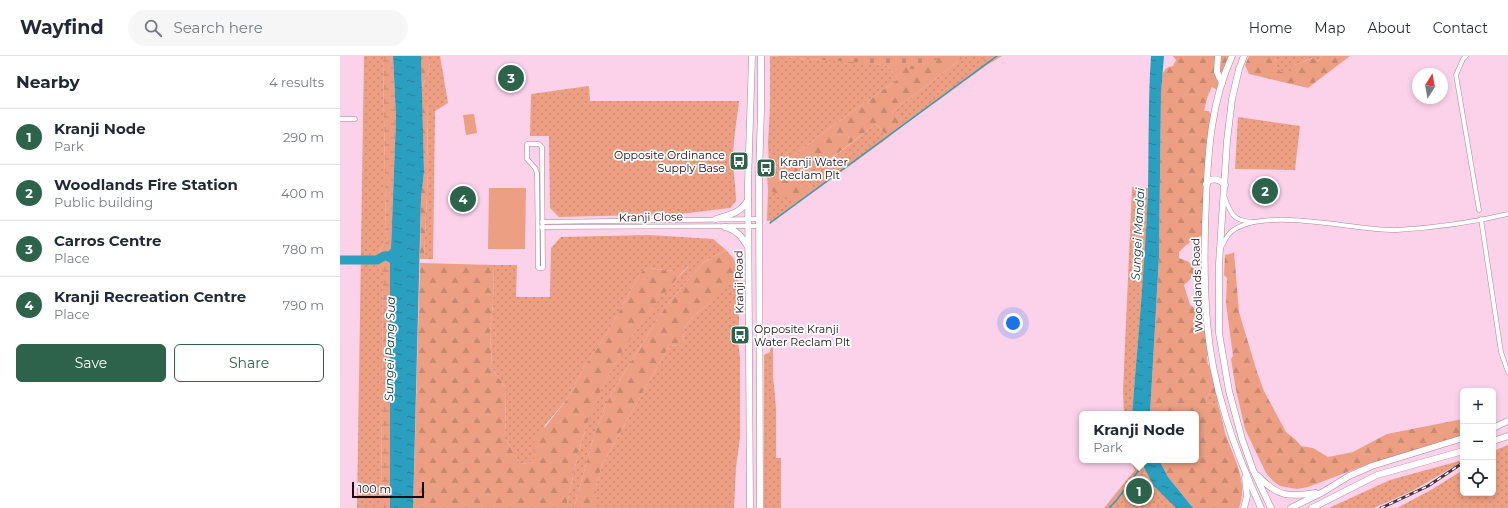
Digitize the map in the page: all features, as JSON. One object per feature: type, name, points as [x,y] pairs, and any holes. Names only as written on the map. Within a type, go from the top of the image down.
[{"type":"main road","name":"Kranji Road","points":[[760,508],[759,152],[762,56]]},
{"type":"main road","points":[[1218,56],[1216,72],[1222,82]]},
{"type":"main road","name":"Woodlands Road","points":[[1232,56],[1222,82],[1216,104],[1210,140],[1206,184],[1204,264],[1207,324],[1219,392],[1230,431],[1245,472],[1261,508]]},
{"type":"main road","name":"Woodlands Road","points":[[1244,56],[1237,77],[1231,104],[1227,141],[1225,185],[1218,264],[1219,333],[1229,391],[1242,439],[1253,470],[1271,508]]},
{"type":"main road","name":"Kranji Road","points":[[750,508],[748,200],[751,58]]},
{"type":"main road","points":[[750,111],[761,109]]},
{"type":"main road","points":[[1206,184],[1210,180],[1216,179],[1225,185]]},
{"type":"main road","points":[[716,219],[740,211],[745,207],[748,200]]},
{"type":"main road","points":[[725,227],[733,229],[739,234],[748,248]]},
{"type":"main road","points":[[1496,427],[1508,420]]},
{"type":"main road","points":[[1496,441],[1508,436]]},
{"type":"main road","points":[[1291,508],[1323,492],[1349,476],[1372,466],[1460,439]]},
{"type":"main road","points":[[1312,508],[1377,476],[1460,453]]},
{"type":"main road","points":[[1253,470],[1267,486],[1280,493],[1297,495],[1323,492]]},
{"type":"main road","points":[[1244,508],[1247,496],[1245,472]]},
{"type":"street","points":[[1466,56],[1463,59],[1456,75],[1479,210]]},
{"type":"street","points":[[340,119],[355,118]]},
{"type":"street","points":[[527,144],[539,144],[542,147],[543,268],[538,268],[537,224],[537,173],[535,168],[527,159],[527,144]]},
{"type":"street","points":[[1224,196],[1228,207],[1234,216],[1242,221],[1255,222],[1295,220],[1371,229],[1396,230],[1424,228],[1508,214]]},
{"type":"street","name":"Kranji Close","points":[[537,224],[543,222],[759,219]]},
{"type":"street","points":[[1481,219],[1501,352],[1508,372]]},
{"type":"street","points":[[1220,250],[1226,237],[1231,232],[1255,222]]},
{"type":"street","name":"Kranji Close","points":[[537,224],[543,227],[759,226]]},
{"type":"green space","points":[[364,56],[383,56],[386,241],[377,257],[378,264],[383,273],[381,508],[357,508]]},
{"type":"green space","points":[[383,56],[393,56],[396,117],[391,248],[388,252],[384,253],[383,259],[390,263],[390,508],[381,508],[383,273],[377,260],[377,257],[386,241]]},
{"type":"green space","points":[[421,56],[440,56],[448,103],[435,111],[433,259],[424,259],[428,172],[427,102],[422,102],[422,87],[430,68],[429,61],[421,61]]},
{"type":"green space","points":[[770,56],[877,64],[887,66],[898,79],[831,127],[779,167],[769,166],[768,143]]},
{"type":"green space","points":[[771,56],[942,56],[917,70],[891,65]]},
{"type":"green space","points":[[778,56],[965,56],[892,112],[901,120],[903,126],[885,140],[880,127],[876,124],[821,166],[811,159],[804,166],[814,174],[814,176],[797,184],[802,187],[810,184],[814,190],[797,202],[768,190],[767,175],[769,166],[779,167],[831,127],[898,79],[887,66],[877,64],[861,64],[792,57],[780,58]]},
{"type":"green space","points":[[965,56],[981,56],[987,65],[903,126],[901,120],[892,112]]},
{"type":"green space","points":[[981,56],[1002,56],[987,65]]},
{"type":"green space","points":[[1173,56],[1230,56],[1218,90],[1212,87],[1208,95],[1204,111],[1209,111],[1211,114],[1202,235],[1186,245],[1179,252],[1179,258],[1189,262],[1193,266],[1192,277],[1184,285],[1190,305],[1197,309],[1206,335],[1209,353],[1207,357],[1208,365],[1212,367],[1217,396],[1206,394],[1207,402],[1218,405],[1225,433],[1236,460],[1242,489],[1242,498],[1239,508],[1193,508],[1168,477],[1161,463],[1199,463],[1199,411],[1150,411],[1159,256],[1162,76],[1165,69],[1173,66],[1176,60]]},
{"type":"green space","points":[[1249,56],[1276,56],[1275,64],[1281,72],[1291,72],[1294,65],[1313,58],[1318,61],[1322,56],[1350,56],[1308,88],[1249,74],[1245,65]]},
{"type":"green space","points":[[1276,56],[1322,56],[1318,61],[1312,58],[1294,65],[1292,72],[1281,72],[1275,64]]},
{"type":"green space","points":[[421,61],[429,61],[430,68],[422,87]]},
{"type":"green space","points":[[589,86],[590,101],[739,101],[733,153],[736,201],[730,208],[680,214],[559,217],[550,208],[549,136],[530,136],[531,94]]},
{"type":"green space","points":[[422,102],[427,102],[428,172],[424,259],[420,259],[421,198],[424,172]]},
{"type":"green space","points":[[474,114],[477,133],[466,135],[463,115]]},
{"type":"green space","points":[[1238,117],[1300,126],[1295,170],[1235,169]]},
{"type":"green space","points":[[876,124],[880,127],[885,140],[770,224],[770,221],[767,221],[768,190],[776,193],[802,187],[796,184],[814,174],[804,165],[811,159],[822,166]]},
{"type":"green space","points":[[1132,187],[1148,188],[1145,257],[1132,411],[1124,411],[1123,391]]},
{"type":"green space","points":[[489,188],[526,188],[525,249],[488,249]]},
{"type":"green space","points":[[649,235],[713,239],[726,250],[704,262],[675,295],[660,315],[619,381],[606,404],[593,439],[574,508],[566,508],[576,461],[584,434],[599,395],[609,375],[619,356],[643,320],[669,287],[688,267],[674,271],[649,268],[641,272],[606,335],[584,367],[568,398],[545,425],[534,462],[520,464],[505,438],[506,388],[492,368],[490,330],[493,304],[494,265],[517,265],[516,297],[550,297],[551,248],[561,237]]},
{"type":"green space","points":[[726,250],[734,259],[738,275],[697,313],[684,328],[683,345],[669,346],[602,465],[596,486],[596,508],[574,508],[593,439],[606,404],[619,381],[660,315],[675,295],[704,262]]},
{"type":"green space","points":[[1234,252],[1239,312],[1257,372],[1264,391],[1286,432],[1301,446],[1313,448],[1328,457],[1353,452],[1387,434],[1460,420],[1460,438],[1371,463],[1308,487],[1297,489],[1280,486],[1273,481],[1266,473],[1245,429],[1236,390],[1231,359],[1233,356],[1226,303],[1227,278],[1224,275],[1225,255]]},
{"type":"green space","points":[[420,263],[494,265],[493,304],[490,330],[492,368],[506,388],[505,438],[520,464],[534,462],[534,441],[568,398],[584,367],[606,335],[641,272],[649,268],[673,271],[688,266],[641,323],[627,344],[602,388],[581,443],[566,508],[413,508]]},
{"type":"green space","points":[[738,275],[740,437],[736,468],[734,508],[596,508],[596,486],[602,465],[669,346],[683,345],[684,328],[729,281]]},
{"type":"green space","points":[[773,333],[776,458],[781,458],[781,508],[764,508],[764,355],[770,352]]},
{"type":"green space","points":[[1206,394],[1217,396],[1218,405],[1207,402]]},
{"type":"green space","points":[[1508,445],[1508,508],[1397,508],[1431,490],[1460,472],[1460,496],[1496,496],[1496,450]]},
{"type":"green space","points":[[1460,461],[1460,463],[1412,491],[1374,508],[1329,508],[1390,480]]},
{"type":"green space","points":[[1132,463],[1141,463],[1176,508],[1104,508],[1135,470]]},
{"type":"water","points":[[393,56],[421,56],[424,172],[421,198],[413,508],[390,508],[390,263],[383,259],[384,253],[388,252],[391,248],[396,117]]},
{"type":"water","points":[[1151,56],[1164,56],[1161,92],[1159,256],[1150,411],[1132,411],[1147,218]]},
{"type":"water","points":[[1142,463],[1161,463],[1168,477],[1193,508],[1176,508],[1154,486]]},
{"type":"waterway","points":[[770,223],[997,56]]},
{"type":"waterway","name":"Sungei Pang Sua","points":[[340,260],[377,260],[384,256],[396,255]]},
{"type":"waterway","points":[[1109,508],[1142,466]]},
{"type":"railway","points":[[1381,508],[1428,486],[1460,465]]},
{"type":"place","name":"Carros Centre","points":[[511,78]]},
{"type":"place","name":"Opposite Ordinance Supply Base","points":[[739,161]]},
{"type":"place","name":"Kranji Water Reclam Plt","points":[[766,168]]},
{"type":"place","name":"Woodlands Fire Station","points":[[1265,191]]},
{"type":"place","name":"Kranji Recreation Centre","points":[[463,199]]},
{"type":"place","name":"Opposite Kranji Water Reclam Plt","points":[[740,335]]},
{"type":"place","name":"Kranji Node","points":[[1139,491]]},
{"type":"water label","name":"Sungei Mandai","points":[[1138,234]]}]
